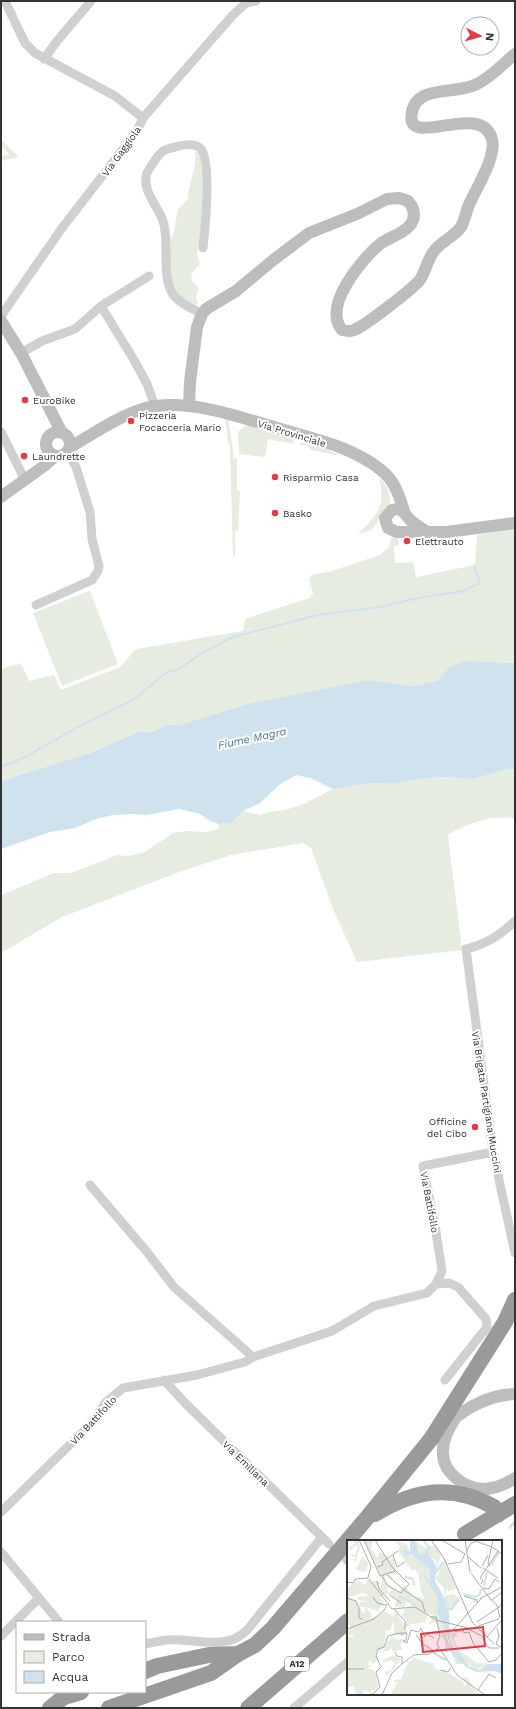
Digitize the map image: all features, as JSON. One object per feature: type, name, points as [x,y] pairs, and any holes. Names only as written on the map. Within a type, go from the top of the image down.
[{"type":"highway","points":[[348,1540],[431,1439],[505,1322],[515,1300]]},
{"type":"highway","points":[[366,1519],[410,1496],[429,1493],[450,1493],[467,1496],[483,1501],[494,1507]]},
{"type":"highway","points":[[465,1539],[515,1504]]},
{"type":"highway","points":[[465,1539],[515,1516]]},
{"type":"highway","points":[[109,1708],[211,1673],[255,1644],[273,1628],[347,1541]]},
{"type":"highway","name":"A12","points":[[248,1708],[347,1622]]},
{"type":"highway","name":"A12","points":[[264,1708],[347,1636]]},
{"type":"highway","points":[[146,1671],[157,1666],[209,1655],[238,1654]]},
{"type":"highway","points":[[50,1708],[64,1697],[78,1693]]},
{"type":"main road","points":[[189,406],[193,352],[202,314],[210,306],[236,291],[309,233],[357,214],[387,199],[394,198],[408,202],[414,212],[414,217],[410,225],[381,244],[356,270],[338,301],[336,311],[338,325],[342,330],[353,330],[404,295],[420,280],[426,264],[434,250],[446,242],[461,227],[468,206],[487,164],[493,146],[490,136],[485,130],[475,124],[460,123],[426,129],[419,128],[415,126],[412,119],[412,111],[416,102],[423,95],[470,88],[478,84],[515,54]]},
{"type":"main road","points":[[1,321],[21,353],[64,441],[47,441],[51,452],[38,469],[1,497]]},
{"type":"main road","name":"Via Provinciale","points":[[51,452],[61,456],[64,441],[87,437],[116,421],[144,409],[155,406],[189,406],[217,410],[321,441],[368,460],[387,476]]},
{"type":"main road","points":[[387,476],[392,492],[392,510]]},
{"type":"main road","points":[[387,476],[398,490],[406,514],[408,524],[400,532]]},
{"type":"main road","points":[[426,531],[416,525],[406,514],[397,509],[392,510],[387,514],[386,525],[390,530],[400,532],[447,532],[515,523]]},
{"type":"main road","points":[[431,1439],[456,1417],[473,1406],[486,1400],[515,1394]]},
{"type":"main road","points":[[456,1417],[448,1430],[443,1454],[445,1464],[452,1474],[460,1482],[484,1489],[507,1483],[515,1478]]},
{"type":"street","points":[[5,1],[25,43],[35,54],[115,96],[143,118]]},
{"type":"street","points":[[44,59],[56,41],[90,1]]},
{"type":"street","name":"Via Gaggiola","points":[[1,316],[62,228],[137,131],[143,118],[232,16],[246,3],[256,1]]},
{"type":"street","points":[[202,314],[175,297],[171,291],[167,274],[164,222],[146,188],[148,172],[164,151],[184,145],[196,145],[201,149],[203,154],[207,178],[207,216],[203,248]]},
{"type":"street","points":[[21,353],[42,341],[75,329],[102,306],[149,276]]},
{"type":"street","points":[[102,306],[147,384],[155,406]]},
{"type":"street","points":[[1,432],[25,480]]},
{"type":"street","points":[[36,605],[92,580],[98,571],[99,566],[92,539],[90,512],[76,467],[64,441]]},
{"type":"street","name":"Via Brigata Partigiana Muccini","points":[[515,921],[504,931],[483,945],[466,950],[493,1152],[515,1253]]},
{"type":"street","name":"Via Battifollo","points":[[1,1512],[92,1423],[106,1402],[123,1388],[198,1375],[245,1362],[253,1357],[332,1331],[374,1306],[428,1293],[436,1284],[442,1271],[436,1226],[424,1166],[493,1152]]},
{"type":"street","points":[[90,1185],[147,1252],[174,1287],[253,1357]]},
{"type":"street","points":[[436,1284],[449,1283],[458,1287],[486,1319],[487,1327],[445,1380]]},
{"type":"street","name":"Via Emiliana","points":[[164,1380],[184,1402],[329,1544]]},
{"type":"street","points":[[146,1644],[167,1640],[228,1641],[242,1635],[322,1537]]},
{"type":"street","points":[[1,1552],[58,1621]]},
{"type":"street","points":[[1,1636],[39,1598]]},
{"type":"street","points":[[294,1708],[347,1663]]},
{"type":"green space","points":[[1,140],[19,157],[1,161],[1,156],[9,154],[1,146]]},
{"type":"green space","points":[[195,152],[197,152],[200,158],[204,193],[202,230],[197,253],[200,264],[191,274],[193,282],[199,289],[196,297],[198,305],[179,296],[175,291],[171,279],[169,241],[173,235],[178,209],[188,199],[196,157]]},
{"type":"green space","points":[[225,415],[228,416],[234,458],[237,459],[237,490],[240,491],[238,531],[235,531],[235,557],[233,556],[230,445],[228,444]]},
{"type":"green space","points":[[247,424],[293,438],[293,444],[268,439],[265,457],[239,454],[238,432]]},
{"type":"green space","points":[[301,440],[318,445],[341,456],[311,450],[306,445],[300,445]]},
{"type":"green space","points":[[379,478],[388,490],[390,498],[389,506],[372,529],[358,534],[375,515],[378,509],[381,496]]},
{"type":"green space","points":[[515,528],[515,663],[468,661],[451,667],[437,681],[414,686],[368,680],[247,704],[180,725],[166,725],[150,733],[141,731],[90,753],[1,782],[1,670],[9,666],[21,664],[29,681],[54,675],[61,690],[120,667],[136,649],[243,631],[245,619],[309,598],[313,594],[309,579],[311,575],[332,571],[380,555],[389,547],[392,535],[398,534],[399,545],[394,546],[395,563],[413,562],[416,577],[475,565],[477,535]]},
{"type":"green space","points":[[90,591],[118,664],[62,686],[33,613]]},
{"type":"green space","points":[[515,769],[515,818],[496,818],[472,823],[448,835],[462,950],[357,962],[333,909],[311,848],[303,843],[231,855],[179,872],[62,917],[1,953],[1,895],[54,873],[71,873],[117,855],[127,856],[143,853],[173,833],[186,831],[205,832],[219,829],[219,824],[231,823],[243,811],[260,815],[285,810],[304,804],[333,789],[370,783],[394,784],[412,780],[442,777],[473,779],[504,770]]},
{"type":"water","name":"Fiume Magra","points":[[468,661],[515,663],[515,769],[504,770],[473,779],[442,777],[412,780],[394,784],[370,783],[333,789],[310,778],[296,775],[279,785],[260,803],[243,811],[231,823],[219,824],[210,821],[200,814],[179,809],[147,815],[113,815],[96,819],[75,828],[50,832],[1,849],[1,782],[13,777],[90,753],[141,731],[150,733],[166,725],[180,725],[247,704],[368,680],[414,686],[437,681],[451,666]]},
{"type":"waterway","points":[[1,767],[25,757],[80,726],[133,700],[166,673],[179,669],[200,654],[233,637],[318,615],[380,607],[418,598],[463,591],[480,583],[474,565]]},
{"type":"tunnel","points":[[494,1507],[515,1523]]},
{"type":"place","name":"EuroBike","points":[[25,400]]},
{"type":"place","name":"Pizzeria Focacceria Mario","points":[[131,421]]},
{"type":"place","name":"Laundrette","points":[[24,456]]},
{"type":"place","name":"Risparmio Casa","points":[[275,477]]},
{"type":"place","name":"Basko","points":[[275,513]]},
{"type":"place","name":"Elettrauto","points":[[407,541]]},
{"type":"place","name":"Officine del Cibo","points":[[475,1127]]}]
